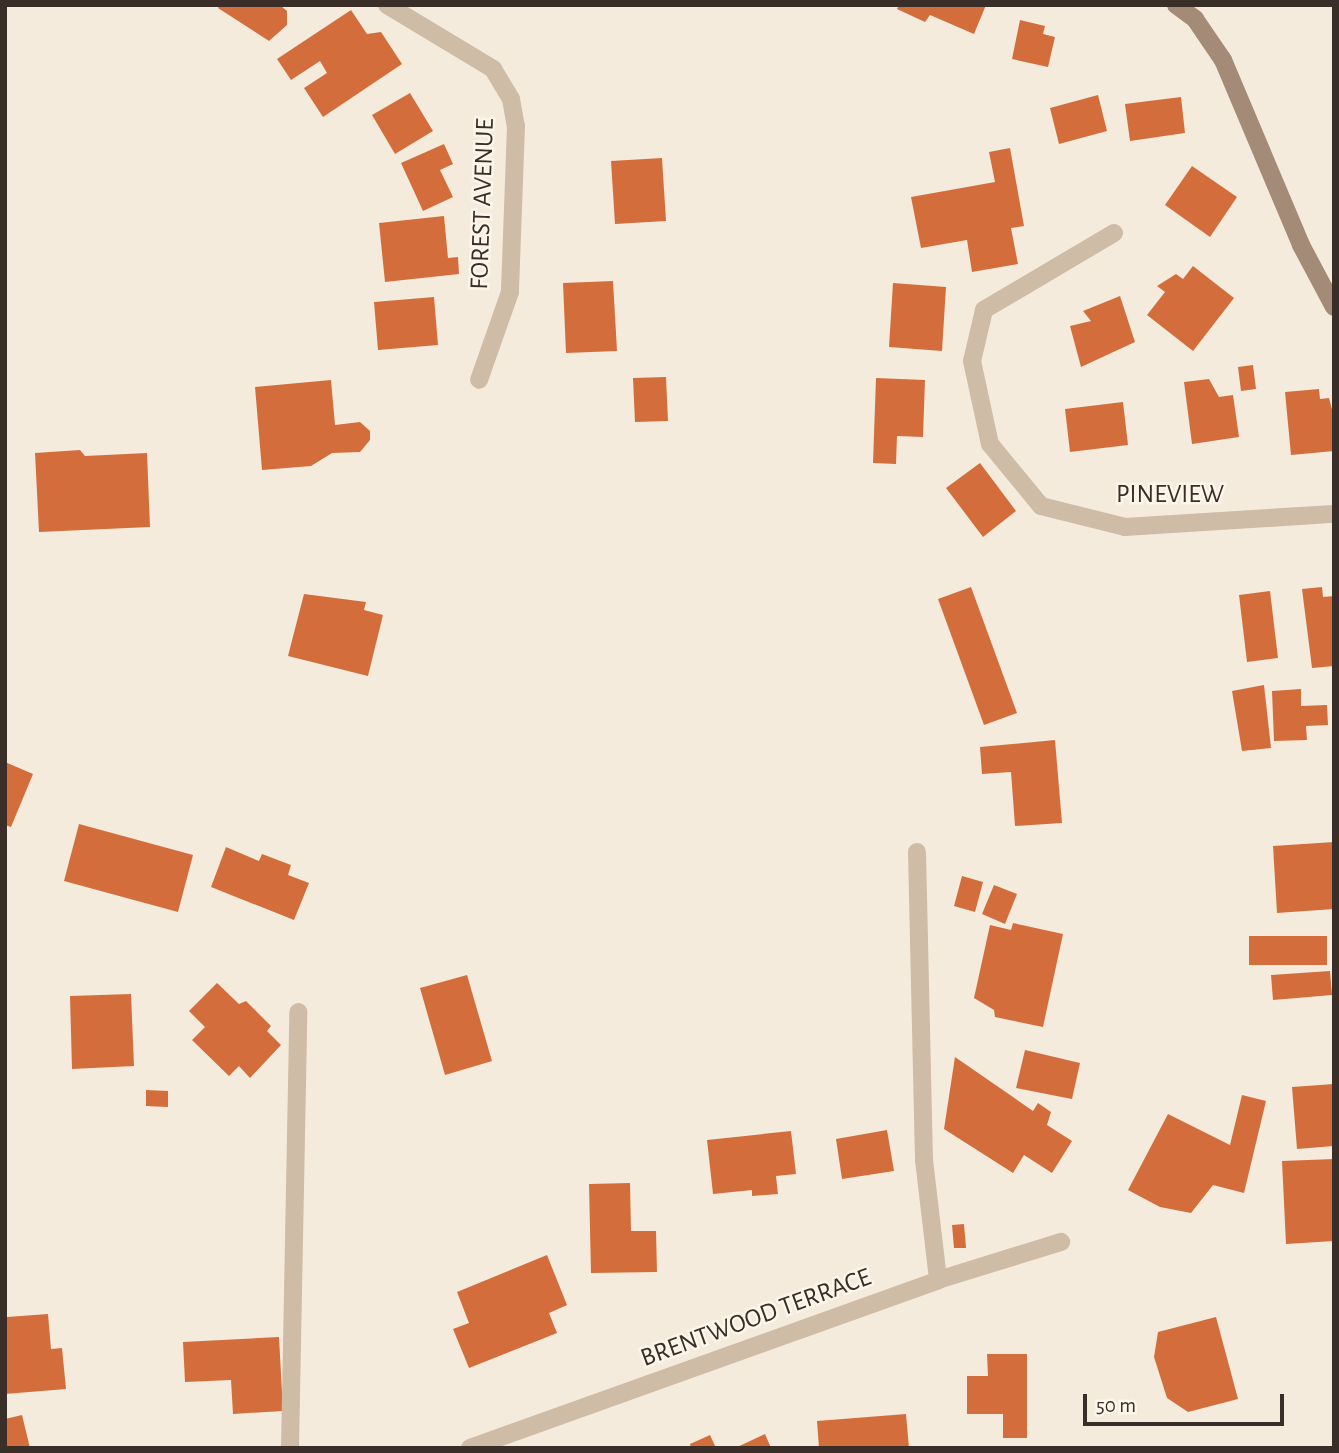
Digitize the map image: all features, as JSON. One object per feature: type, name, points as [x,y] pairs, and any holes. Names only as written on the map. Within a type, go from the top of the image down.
[{"type":"main road","points":[[1176,5],[1195,19],[1223,60],[1301,245],[1334,307]]},
{"type":"street","name":"FOREST AVENUE","points":[[387,5],[493,69],[511,99],[516,125],[510,292],[479,380]]},
{"type":"street","name":"PINEVIEW","points":[[1114,233],[984,310],[972,361],[990,444],[1041,506],[1125,527],[1334,514]]},
{"type":"street","points":[[917,852],[924,1160],[938,1280]]},
{"type":"street","points":[[290,1448],[298,1012]]},
{"type":"street","name":"BRENTWOOD TERRACE","points":[[470,1448],[938,1280],[1061,1242]]},
{"type":"building","points":[[220,5],[280,5],[287,11],[287,25],[269,41],[218,8]]},
{"type":"building","points":[[899,5],[986,5],[974,34],[930,15],[925,22],[897,9]]},
{"type":"building","points":[[351,10],[367,34],[381,32],[402,64],[323,117],[304,88],[327,73],[320,61],[291,80],[277,59]]},
{"type":"building","points":[[1020,20],[1045,26],[1043,34],[1055,37],[1048,67],[1012,59]]},
{"type":"building","points":[[410,93],[433,131],[395,154],[372,115]]},
{"type":"building","points":[[1098,95],[1107,131],[1059,144],[1050,108]]},
{"type":"building","points":[[1181,97],[1185,133],[1130,141],[1125,104]]},
{"type":"building","points":[[444,144],[453,164],[440,170],[453,197],[423,211],[401,163]]},
{"type":"building","points":[[1010,148],[1024,226],[1011,228],[1018,264],[972,272],[967,240],[921,248],[911,197],[995,182],[989,152]]},
{"type":"building","points":[[662,158],[666,221],[615,224],[611,161]]},
{"type":"building","points":[[1192,166],[1237,197],[1210,237],[1165,205]]},
{"type":"building","points":[[444,216],[448,258],[458,257],[459,274],[385,282],[379,223]]},
{"type":"building","points":[[1193,266],[1234,298],[1193,351],[1147,315],[1165,292],[1157,286],[1176,274],[1183,279]]},
{"type":"building","points":[[613,281],[617,351],[566,353],[563,283]]},
{"type":"building","points":[[893,283],[946,287],[942,351],[889,347]]},
{"type":"building","points":[[1120,296],[1135,342],[1081,367],[1070,326],[1091,321],[1083,311]]},
{"type":"building","points":[[434,297],[438,345],[378,350],[374,302]]},
{"type":"building","points":[[1253,365],[1256,389],[1241,391],[1238,367]]},
{"type":"building","points":[[666,377],[668,421],[635,422],[633,378]]},
{"type":"building","points":[[876,378],[925,380],[923,437],[897,436],[896,464],[873,463]]},
{"type":"building","points":[[1209,379],[1219,397],[1233,395],[1239,437],[1192,444],[1184,382]]},
{"type":"building","points":[[331,380],[335,425],[360,422],[370,431],[370,440],[360,452],[332,453],[311,466],[262,470],[255,387]]},
{"type":"building","points":[[1319,389],[1320,399],[1329,398],[1334,417],[1334,451],[1291,455],[1285,392]]},
{"type":"building","points":[[1123,402],[1128,445],[1070,452],[1065,409]]},
{"type":"building","points":[[80,450],[85,456],[147,453],[150,527],[39,532],[35,453]]},
{"type":"building","points":[[980,463],[1016,511],[983,537],[946,488]]},
{"type":"building","points":[[971,587],[1017,713],[984,725],[938,599]]},
{"type":"building","points":[[1322,587],[1323,597],[1334,596],[1334,666],[1312,668],[1302,589]]},
{"type":"building","points":[[1270,591],[1278,658],[1247,662],[1239,595]]},
{"type":"building","points":[[304,594],[366,602],[364,610],[383,615],[368,676],[288,656]]},
{"type":"building","points":[[1264,685],[1271,748],[1242,751],[1232,691]]},
{"type":"building","points":[[1301,689],[1301,706],[1327,705],[1328,725],[1306,726],[1307,740],[1274,741],[1272,691]]},
{"type":"building","points":[[1055,740],[1062,823],[1015,826],[1011,772],[982,774],[980,747]]},
{"type":"building","points":[[5,762],[33,774],[11,827],[5,825]]},
{"type":"building","points":[[79,824],[193,855],[178,912],[64,881]]},
{"type":"building","points":[[1334,842],[1334,909],[1277,913],[1273,846]]},
{"type":"building","points":[[226,847],[259,861],[262,854],[291,865],[288,875],[309,883],[294,920],[211,887]]},
{"type":"building","points":[[962,876],[983,882],[975,912],[954,906]]},
{"type":"building","points":[[994,885],[1017,894],[1005,924],[982,914]]},
{"type":"building","points":[[1013,923],[1063,934],[1043,1027],[995,1017],[994,1010],[974,998],[990,925],[1011,930]]},
{"type":"building","points":[[1249,936],[1327,936],[1327,965],[1249,965]]},
{"type":"building","points":[[1330,971],[1332,995],[1273,1000],[1271,975]]},
{"type":"building","points":[[467,975],[492,1061],[445,1075],[420,988]]},
{"type":"building","points":[[217,983],[239,1004],[246,1001],[271,1026],[267,1031],[281,1045],[250,1078],[239,1066],[229,1076],[192,1040],[205,1027],[189,1011]]},
{"type":"building","points":[[131,994],[134,1066],[72,1069],[70,996]]},
{"type":"building","points":[[1025,1050],[1080,1063],[1072,1099],[1016,1088]]},
{"type":"building","points":[[955,1057],[1033,1111],[1038,1103],[1051,1112],[1047,1125],[1072,1141],[1052,1173],[1024,1155],[1013,1173],[944,1129]]},
{"type":"building","points":[[1334,1084],[1334,1146],[1297,1149],[1292,1087]]},
{"type":"building","points":[[146,1090],[168,1091],[168,1107],[146,1106]]},
{"type":"building","points":[[1242,1095],[1266,1101],[1244,1193],[1213,1185],[1191,1213],[1160,1207],[1128,1190],[1168,1114],[1230,1145]]},
{"type":"building","points":[[887,1130],[894,1171],[842,1179],[836,1139]]},
{"type":"building","points":[[791,1131],[796,1174],[776,1176],[778,1194],[752,1196],[752,1190],[713,1194],[707,1140]]},
{"type":"building","points":[[1334,1159],[1334,1241],[1286,1244],[1282,1161]]},
{"type":"building","points":[[630,1183],[631,1231],[656,1231],[657,1272],[591,1273],[589,1184]]},
{"type":"building","points":[[964,1224],[966,1248],[954,1248],[952,1225]]},
{"type":"building","points":[[547,1255],[567,1305],[549,1313],[557,1333],[469,1368],[453,1329],[469,1323],[457,1292]]},
{"type":"building","points":[[48,1314],[51,1349],[62,1348],[66,1389],[5,1394],[7,1317]]},
{"type":"building","points":[[1216,1317],[1238,1399],[1188,1412],[1167,1398],[1154,1357],[1158,1332]]},
{"type":"building","points":[[279,1337],[283,1411],[233,1414],[231,1380],[185,1382],[183,1342]]},
{"type":"building","points":[[987,1354],[1027,1354],[1027,1438],[1003,1438],[1003,1414],[967,1414],[967,1376],[988,1376]]},
{"type":"building","points":[[906,1414],[909,1448],[819,1448],[817,1421]]},
{"type":"building","points":[[22,1415],[30,1448],[5,1448],[5,1419]]},
{"type":"building","points":[[765,1434],[771,1448],[735,1448]]},
{"type":"building","points":[[710,1435],[716,1448],[691,1448],[690,1444]]}]
